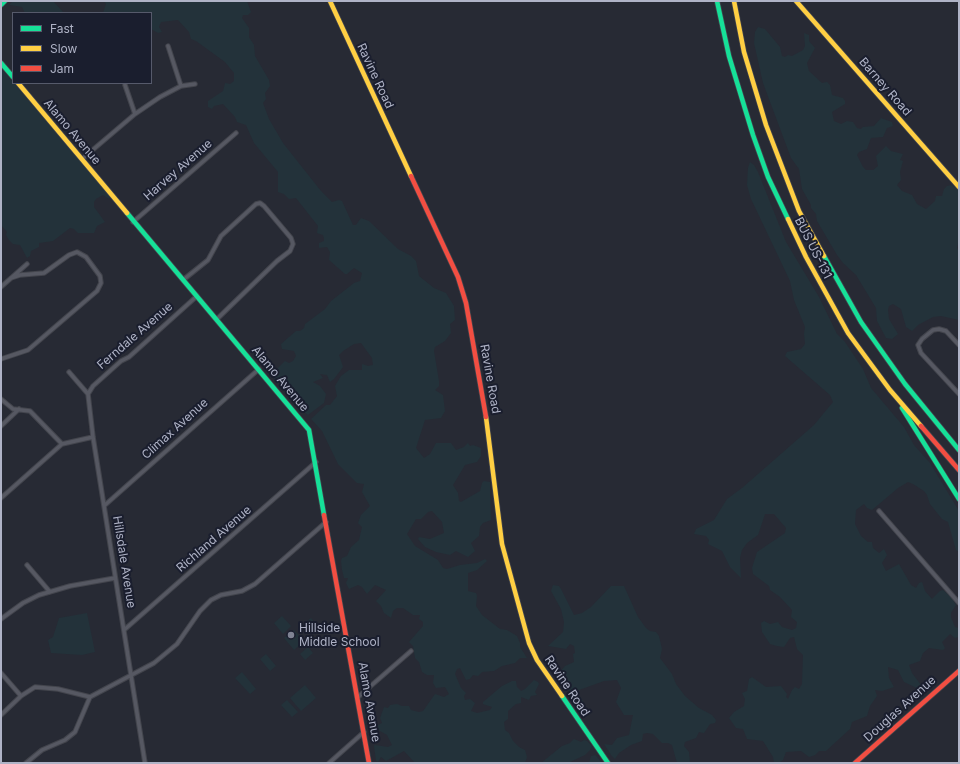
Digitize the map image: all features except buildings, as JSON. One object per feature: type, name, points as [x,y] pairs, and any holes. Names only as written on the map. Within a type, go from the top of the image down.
[{"type":"main road","points":[[1,4],[5,1]]},
{"type":"main road","name":"Ravine Road","points":[[330,1],[458,277],[466,303],[486,415],[502,544],[529,643],[537,660],[608,763]]},
{"type":"main road","name":"BUS US-131","points":[[717,1],[729,56],[753,136],[768,177],[786,218],[826,295],[848,333],[890,390],[959,470]]},
{"type":"main road","name":"BUS US-131","points":[[734,1],[744,52],[754,88],[780,164],[799,211],[861,322],[904,384],[959,450]]},
{"type":"main road","name":"Barney Road","points":[[796,1],[959,187]]},
{"type":"main road","points":[[1,63],[12,76]]},
{"type":"main road","name":"Alamo Avenue","points":[[19,84],[133,222],[217,319],[309,430],[316,462],[369,763]]},
{"type":"main road","points":[[890,390],[959,499]]},
{"type":"main road","name":"Douglas Avenue","points":[[855,763],[959,671]]},
{"type":"street","points":[[168,46],[181,86]]},
{"type":"street","points":[[82,159],[135,114],[160,97],[181,86],[195,84]]},
{"type":"street","points":[[125,85],[135,114]]},
{"type":"street","name":"Harvey Avenue","points":[[133,222],[236,133]]},
{"type":"street","points":[[183,280],[208,260],[216,244],[227,229],[258,203],[264,206],[291,238],[293,244],[290,251],[277,261],[217,319]]},
{"type":"street","points":[[1,359],[28,350],[97,291],[101,283],[98,272],[83,254],[77,252],[69,255],[44,273],[20,275],[11,278]]},
{"type":"street","points":[[1,287],[27,264]]},
{"type":"street","name":"Ferndale Avenue","points":[[88,394],[93,386],[121,361],[129,357],[197,296]]},
{"type":"street","points":[[959,345],[946,331],[939,329],[933,330],[922,339],[918,346],[959,394]]},
{"type":"street","name":"Climax Avenue","points":[[105,505],[259,369]]},
{"type":"street","points":[[69,372],[88,394]]},
{"type":"street","name":"Hillsdale Avenue","points":[[88,394],[93,437],[145,763]]},
{"type":"street","points":[[1,399],[10,407],[30,411],[62,444]]},
{"type":"street","points":[[1,426],[19,409]]},
{"type":"street","points":[[1,498],[62,444],[93,437]]},
{"type":"street","name":"Richland Avenue","points":[[124,630],[316,462]]},
{"type":"street","points":[[879,511],[959,603]]},
{"type":"street","points":[[26,763],[42,750],[65,740],[75,732],[90,697],[154,663],[183,638],[200,611],[211,600],[221,595],[242,591],[255,584],[326,522]]},
{"type":"street","points":[[27,565],[50,592]]},
{"type":"street","points":[[1,619],[23,603],[50,592],[70,586],[116,578]]},
{"type":"street","points":[[358,697],[411,651]]},
{"type":"street","points":[[1,672],[21,696]]},
{"type":"street","points":[[1,715],[21,696],[30,690],[40,687],[58,689],[90,697]]},
{"type":"street","points":[[329,763],[364,731]]},
{"type":"shaded area","points":[[13,1],[53,1],[63,12],[24,12],[22,7],[10,4]]},
{"type":"shaded area","points":[[104,1],[247,1],[251,12],[248,15],[243,15],[242,18],[249,28],[249,37],[254,45],[255,56],[269,80],[270,86],[265,93],[266,99],[263,103],[269,119],[283,143],[321,191],[332,202],[339,200],[342,201],[353,225],[356,225],[361,218],[369,221],[398,249],[411,256],[416,261],[419,276],[434,288],[446,293],[454,306],[455,320],[450,324],[451,333],[445,341],[435,347],[434,351],[439,381],[439,386],[435,390],[443,395],[445,411],[441,418],[425,420],[416,448],[424,458],[430,454],[436,443],[451,443],[456,450],[464,447],[468,443],[470,446],[473,445],[481,448],[481,456],[477,462],[465,465],[453,485],[458,493],[459,501],[461,502],[480,491],[484,481],[490,482],[491,520],[483,523],[480,527],[479,536],[471,543],[475,551],[468,557],[456,551],[450,555],[436,552],[425,547],[418,539],[419,537],[430,539],[444,533],[442,522],[432,511],[428,512],[421,519],[416,519],[407,534],[415,546],[438,560],[443,568],[447,569],[460,565],[477,563],[485,559],[487,561],[477,570],[468,573],[468,591],[476,593],[476,606],[482,615],[500,629],[507,630],[517,636],[520,647],[527,658],[520,658],[515,663],[502,666],[494,671],[482,672],[478,676],[473,675],[470,679],[466,680],[460,668],[457,669],[455,674],[461,688],[466,693],[464,696],[465,700],[470,699],[475,703],[471,711],[477,713],[490,710],[492,707],[483,704],[483,702],[502,686],[512,681],[516,681],[517,687],[521,691],[534,680],[538,682],[539,684],[535,692],[537,695],[531,696],[529,700],[521,697],[521,703],[516,704],[508,711],[508,719],[504,722],[505,730],[509,733],[513,741],[525,750],[527,757],[525,763],[415,763],[404,751],[386,761],[381,757],[378,762],[376,761],[375,745],[388,747],[392,745],[387,735],[380,731],[377,727],[382,723],[380,718],[384,707],[388,708],[390,705],[397,704],[409,706],[411,710],[419,712],[423,711],[435,694],[444,697],[449,694],[445,687],[436,688],[433,683],[434,675],[427,675],[422,672],[419,662],[415,658],[413,646],[409,642],[423,626],[423,622],[419,619],[420,615],[413,615],[403,608],[397,608],[393,611],[391,618],[384,613],[381,606],[376,601],[386,590],[375,585],[367,594],[362,587],[358,585],[349,589],[346,583],[348,578],[344,578],[342,570],[342,558],[347,556],[351,547],[359,540],[362,527],[358,523],[361,515],[370,506],[362,492],[364,484],[357,483],[338,464],[322,431],[311,419],[326,405],[330,405],[337,396],[335,386],[341,376],[349,370],[362,370],[362,364],[368,366],[373,365],[372,358],[361,343],[354,344],[343,351],[339,355],[343,367],[334,379],[330,382],[327,375],[320,374],[323,378],[313,382],[320,386],[326,394],[324,403],[308,415],[300,409],[270,374],[270,371],[277,369],[285,361],[289,363],[293,361],[296,356],[294,351],[282,349],[281,344],[296,331],[300,331],[304,328],[305,324],[325,309],[331,301],[354,283],[360,281],[362,273],[354,268],[345,274],[329,260],[330,252],[327,247],[319,248],[319,243],[324,241],[324,238],[323,235],[317,233],[318,226],[296,198],[289,199],[284,194],[278,192],[278,172],[254,143],[246,125],[237,122],[235,117],[223,104],[214,106],[212,109],[208,107],[208,101],[223,91],[225,83],[230,84],[234,81],[234,73],[225,62],[191,39],[189,32],[178,20],[161,22],[159,27],[162,32],[158,33],[152,30],[152,12],[103,12],[106,4]]},
{"type":"shaded area","points":[[758,27],[765,29],[780,47],[782,56],[785,57],[788,55],[792,56],[803,50],[805,46],[804,33],[809,35],[809,41],[815,48],[807,63],[809,71],[822,83],[827,82],[830,85],[832,95],[843,98],[845,101],[845,104],[832,112],[834,121],[841,124],[847,121],[853,122],[857,128],[861,129],[863,127],[874,126],[881,118],[892,122],[893,126],[887,128],[883,137],[871,138],[867,149],[859,152],[857,155],[866,170],[873,170],[878,166],[876,156],[886,146],[891,151],[903,154],[900,160],[903,161],[900,172],[901,180],[897,185],[902,191],[912,195],[917,204],[926,209],[935,201],[936,196],[942,196],[944,189],[947,186],[952,185],[959,190],[959,239],[957,248],[959,251],[959,320],[941,316],[933,317],[918,325],[912,331],[906,327],[901,309],[893,304],[889,306],[889,319],[898,334],[892,339],[886,338],[877,321],[876,308],[856,275],[837,255],[817,221],[816,214],[811,208],[811,205],[802,189],[799,169],[791,158],[763,83],[754,43],[755,32]]},
{"type":"shaded area","points":[[1,68],[12,81],[12,84],[15,84],[110,197],[109,199],[103,195],[94,202],[94,207],[105,222],[97,226],[94,233],[78,233],[74,229],[70,228],[53,241],[39,243],[39,247],[31,251],[30,256],[27,258],[20,245],[13,244],[9,240],[6,235],[7,232],[1,225]]},
{"type":"shaded area","points":[[750,162],[754,165],[758,172],[786,242],[819,297],[837,334],[845,342],[863,369],[871,388],[904,427],[914,445],[930,463],[959,511],[959,552],[956,550],[948,522],[942,519],[930,504],[924,491],[913,484],[908,482],[898,488],[872,510],[867,508],[864,504],[856,510],[855,524],[861,536],[868,542],[872,542],[873,548],[879,553],[884,549],[887,555],[882,563],[886,571],[899,564],[911,585],[916,588],[919,583],[922,582],[925,591],[932,599],[943,590],[952,598],[956,605],[951,613],[951,617],[955,627],[959,628],[959,637],[955,638],[950,634],[942,642],[945,648],[943,650],[929,648],[923,653],[920,661],[909,665],[912,673],[921,685],[919,689],[904,682],[898,670],[888,667],[889,678],[894,687],[882,691],[875,690],[877,696],[870,706],[867,716],[852,722],[850,729],[826,751],[819,751],[815,755],[809,757],[801,751],[786,752],[783,760],[779,763],[774,763],[773,757],[763,741],[747,739],[743,729],[736,728],[729,718],[734,712],[744,706],[745,699],[742,693],[747,691],[749,679],[752,677],[766,687],[781,686],[787,694],[786,697],[788,699],[792,690],[795,687],[799,689],[802,684],[803,655],[797,649],[794,637],[790,638],[784,647],[777,646],[770,644],[762,632],[761,623],[764,621],[770,624],[778,622],[782,627],[792,630],[796,628],[797,622],[791,617],[792,610],[780,597],[770,590],[769,586],[753,574],[752,568],[757,552],[785,533],[786,528],[774,514],[765,514],[758,535],[747,543],[742,550],[740,558],[741,578],[730,567],[722,551],[708,544],[709,540],[706,536],[694,534],[696,529],[714,520],[727,499],[742,488],[814,425],[833,402],[830,395],[785,356],[787,352],[801,349],[805,344],[805,327],[794,300],[790,281],[751,199],[747,185],[748,168]]},
{"type":"shaded area","points":[[553,585],[559,586],[574,615],[582,613],[591,607],[611,586],[624,586],[638,617],[646,628],[650,631],[656,632],[659,636],[662,649],[660,658],[672,674],[676,684],[685,696],[699,708],[712,715],[716,720],[715,723],[710,724],[704,733],[699,732],[696,738],[685,742],[684,746],[689,752],[690,763],[677,763],[672,745],[662,743],[653,734],[647,733],[643,734],[642,741],[631,745],[619,753],[615,759],[611,755],[604,744],[612,745],[617,738],[629,735],[633,715],[624,715],[616,702],[621,688],[617,680],[604,681],[579,690],[577,693],[583,701],[586,709],[584,712],[561,680],[558,674],[565,666],[574,662],[573,654],[575,653],[574,646],[570,644],[566,649],[548,646],[563,632],[564,622],[561,609],[551,591]]},
{"type":"shaded area","points":[[87,613],[95,652],[82,655],[51,653],[48,640],[53,637],[59,618]]},
{"type":"shaded area","points":[[282,616],[291,626],[283,634],[274,623]]},
{"type":"shaded area","points":[[311,618],[318,626],[313,630],[306,622]]},
{"type":"shaded area","points":[[294,630],[304,641],[294,650],[284,638]]},
{"type":"shaded area","points":[[308,647],[313,653],[305,660],[300,654]]},
{"type":"shaded area","points":[[266,654],[276,666],[270,671],[260,659]]},
{"type":"shaded area","points":[[242,672],[256,689],[250,694],[235,678]]},
{"type":"shaded area","points":[[305,685],[316,698],[301,711],[290,698]]},
{"type":"shaded area","points":[[287,700],[298,712],[292,717],[281,705]]},
{"type":"shaded area","points":[[574,739],[581,742],[584,740],[587,741],[592,746],[590,750],[585,755],[568,763],[541,763],[562,746],[570,743]]},
{"type":"shaded area","points":[[595,755],[602,763],[589,763],[591,756]]},
{"type":"traffic: fast","points":[[1,5],[5,1]]},
{"type":"traffic: fast","points":[[717,1],[729,56],[753,135],[768,177],[788,219]]},
{"type":"traffic: fast","points":[[1,63],[12,76]]},
{"type":"traffic: fast","points":[[127,213],[309,430],[324,515]]},
{"type":"traffic: fast","points":[[824,256],[861,322],[905,384],[959,450]]},
{"type":"traffic: fast","points":[[902,408],[959,499]]},
{"type":"traffic: fast","points":[[562,696],[608,763]]},
{"type":"traffic: slow","points":[[330,1],[411,176]]},
{"type":"traffic: slow","points":[[734,1],[744,52],[766,125],[799,211],[824,256]]},
{"type":"traffic: slow","points":[[796,1],[959,187]]},
{"type":"traffic: slow","points":[[19,84],[127,213]]},
{"type":"traffic: slow","points":[[788,219],[806,257],[848,333],[890,390],[921,426]]},
{"type":"traffic: slow","points":[[486,417],[502,544],[529,643],[537,660],[562,696]]},
{"type":"traffic: jam","points":[[411,176],[458,277],[466,303],[486,417]]},
{"type":"traffic: jam","points":[[921,426],[959,470]]},
{"type":"traffic: jam","points":[[324,515],[369,763]]},
{"type":"traffic: jam","points":[[855,763],[959,671]]},
{"type":"place","name":"Hillside Middle School","points":[[291,635]]}]
